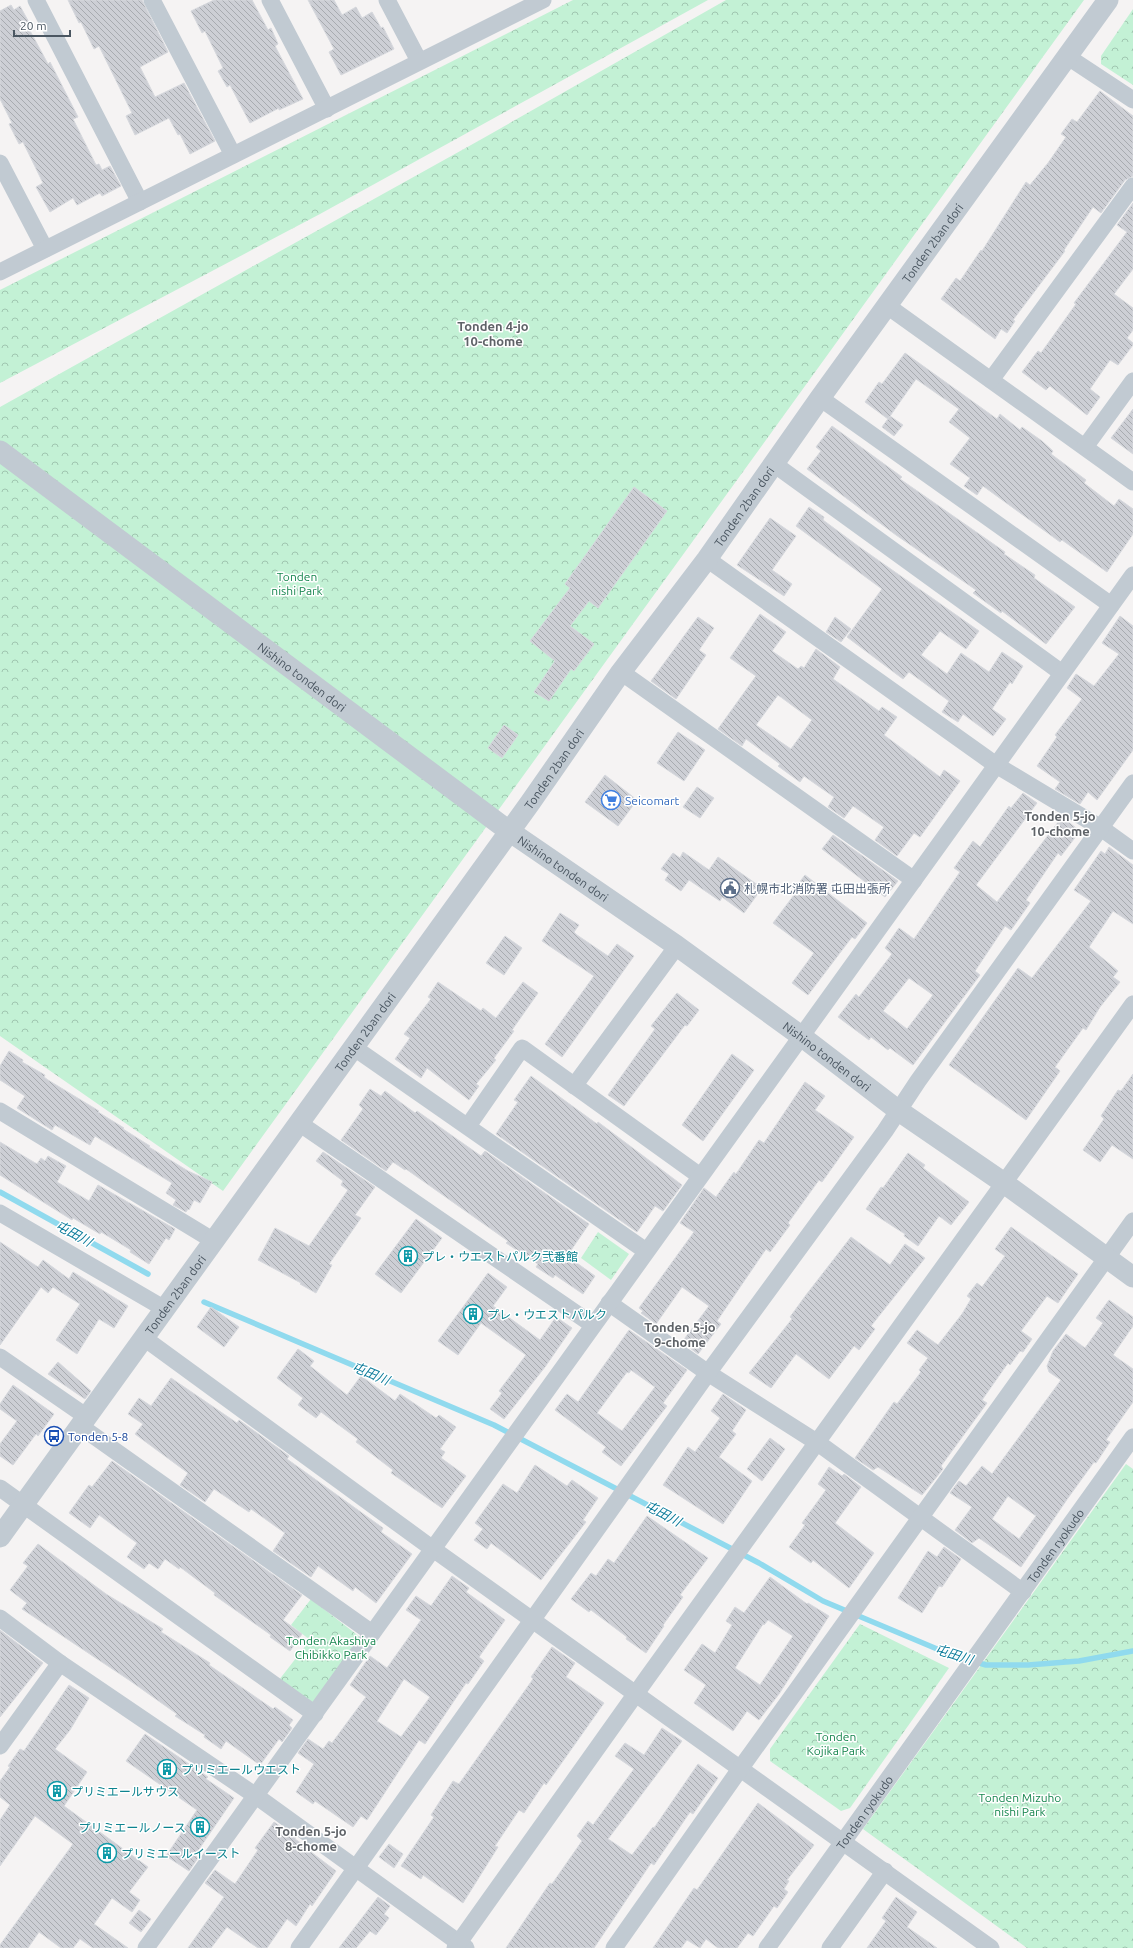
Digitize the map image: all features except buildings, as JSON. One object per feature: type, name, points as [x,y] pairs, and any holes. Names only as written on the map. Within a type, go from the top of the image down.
[{"type":"street","points":[[36,0],[140,202]]},
{"type":"street","points":[[152,0],[233,156]]},
{"type":"street","points":[[270,0],[327,109]]},
{"type":"street","points":[[387,0],[419,61]]},
{"type":"street","points":[[0,272],[327,109],[526,4],[543,0]]},
{"type":"street","name":"Tonden 2ban dori","points":[[0,1537],[353,1048],[621,672],[707,559],[820,398],[1108,0]]},
{"type":"street","points":[[1068,57],[1133,100]]},
{"type":"street","points":[[0,163],[45,249]]},
{"type":"street","points":[[991,380],[1133,186]]},
{"type":"street","points":[[886,306],[1133,482]]},
{"type":"street","points":[[1085,447],[1133,381]]},
{"type":"street","points":[[820,398],[1111,605]]},
{"type":"street","name":"Nishino tonden dori","points":[[0,452],[509,830],[677,946],[801,1036],[899,1111],[1004,1183],[1133,1277]]},
{"type":"street","points":[[774,464],[1062,673]]},
{"type":"street","points":[[707,559],[996,765],[1101,828],[1133,851]]},
{"type":"street","points":[[146,1948],[1133,575]]},
{"type":"street","points":[[621,672],[914,880]]},
{"type":"street","points":[[299,1948],[629,1483],[899,1111],[915,1086],[1133,784]]},
{"type":"street","points":[[574,1086],[677,946]]},
{"type":"street","points":[[0,1618],[60,1663],[256,1796],[460,1946],[636,1694],[1133,1004]]},
{"type":"street","points":[[353,1048],[468,1126],[646,1252]]},
{"type":"street","points":[[468,1126],[522,1048],[700,1176]]},
{"type":"street","points":[[0,1111],[214,1241]]},
{"type":"street","points":[[299,1123],[593,1325]]},
{"type":"street","points":[[0,1213],[165,1308]]},
{"type":"street","points":[[614,1948],[740,1769],[1133,1220]]},
{"type":"street","points":[[609,1303],[708,1373],[818,1443],[1023,1592]]},
{"type":"street","points":[[144,1338],[433,1549],[991,1948]]},
{"type":"street","points":[[0,1357],[84,1422],[372,1633]]},
{"type":"street","name":"Tonden ryokudo","points":[[767,1948],[1133,1437]]},
{"type":"street","points":[[0,1488],[314,1714]]},
{"type":"street","points":[[0,1746],[60,1663]]},
{"type":"street","points":[[830,1948],[885,1871]]},
{"type":"green space","points":[[573,0],[708,0],[320,214],[0,383],[0,290]]},
{"type":"green space","name":"Tonden nishi Park","points":[[726,0],[1084,0],[223,1191],[0,1036],[0,407],[480,140]]},
{"type":"green space","points":[[1133,9],[1133,85],[1101,64],[1101,56]]},
{"type":"green space","points":[[598,1232],[629,1254],[611,1280],[581,1258]]},
{"type":"green space","name":"Tonden Mizuho nishi Park","points":[[1126,1464],[1133,1469],[1133,1948],[1027,1948],[863,1829]]},
{"type":"green space","name":"Tonden Akashiya Chibikko Park","points":[[311,1599],[365,1641],[314,1707],[279,1680],[310,1640],[291,1625]]},
{"type":"green space","name":"Tonden Kojika Park","points":[[860,1624],[949,1668],[850,1808],[841,1811],[770,1761],[770,1749]]},
{"type":"waterway","name":"屯田川","points":[[0,1192],[148,1274]]},
{"type":"waterway","name":"屯田川","points":[[204,1302],[494,1425],[759,1563],[823,1601],[949,1654],[986,1665],[1028,1665],[1079,1661],[1133,1651]]},
{"type":"place","name":"Seicomart","points":[[611,800]]},
{"type":"place","name":"札幌市北消防署 屯田出張所","points":[[730,888]]},
{"type":"place","name":"プレ・ウエストパルク弐番館","points":[[408,1256]]},
{"type":"place","name":"プレ・ウエストパルク","points":[[473,1314]]},
{"type":"place","name":"Tonden 5-8","points":[[54,1436]]},
{"type":"place","name":"プリミエールウエスト","points":[[167,1769]]},
{"type":"place","name":"プリミエールサウス","points":[[57,1791]]},
{"type":"place","name":"プリミエールノース","points":[[200,1827]]},
{"type":"place","name":"プリミエールイースト","points":[[107,1853]]},
{"type":"district","name":"Tonden 4-jo 10-chome","points":[[493,334]]},
{"type":"district","name":"Tonden 5-jo 10-chome","points":[[1060,824]]},
{"type":"district","name":"Tonden 5-jo 9-chome","points":[[680,1334]]},
{"type":"district","name":"Tonden 5-jo 8-chome","points":[[311,1838]]}]
